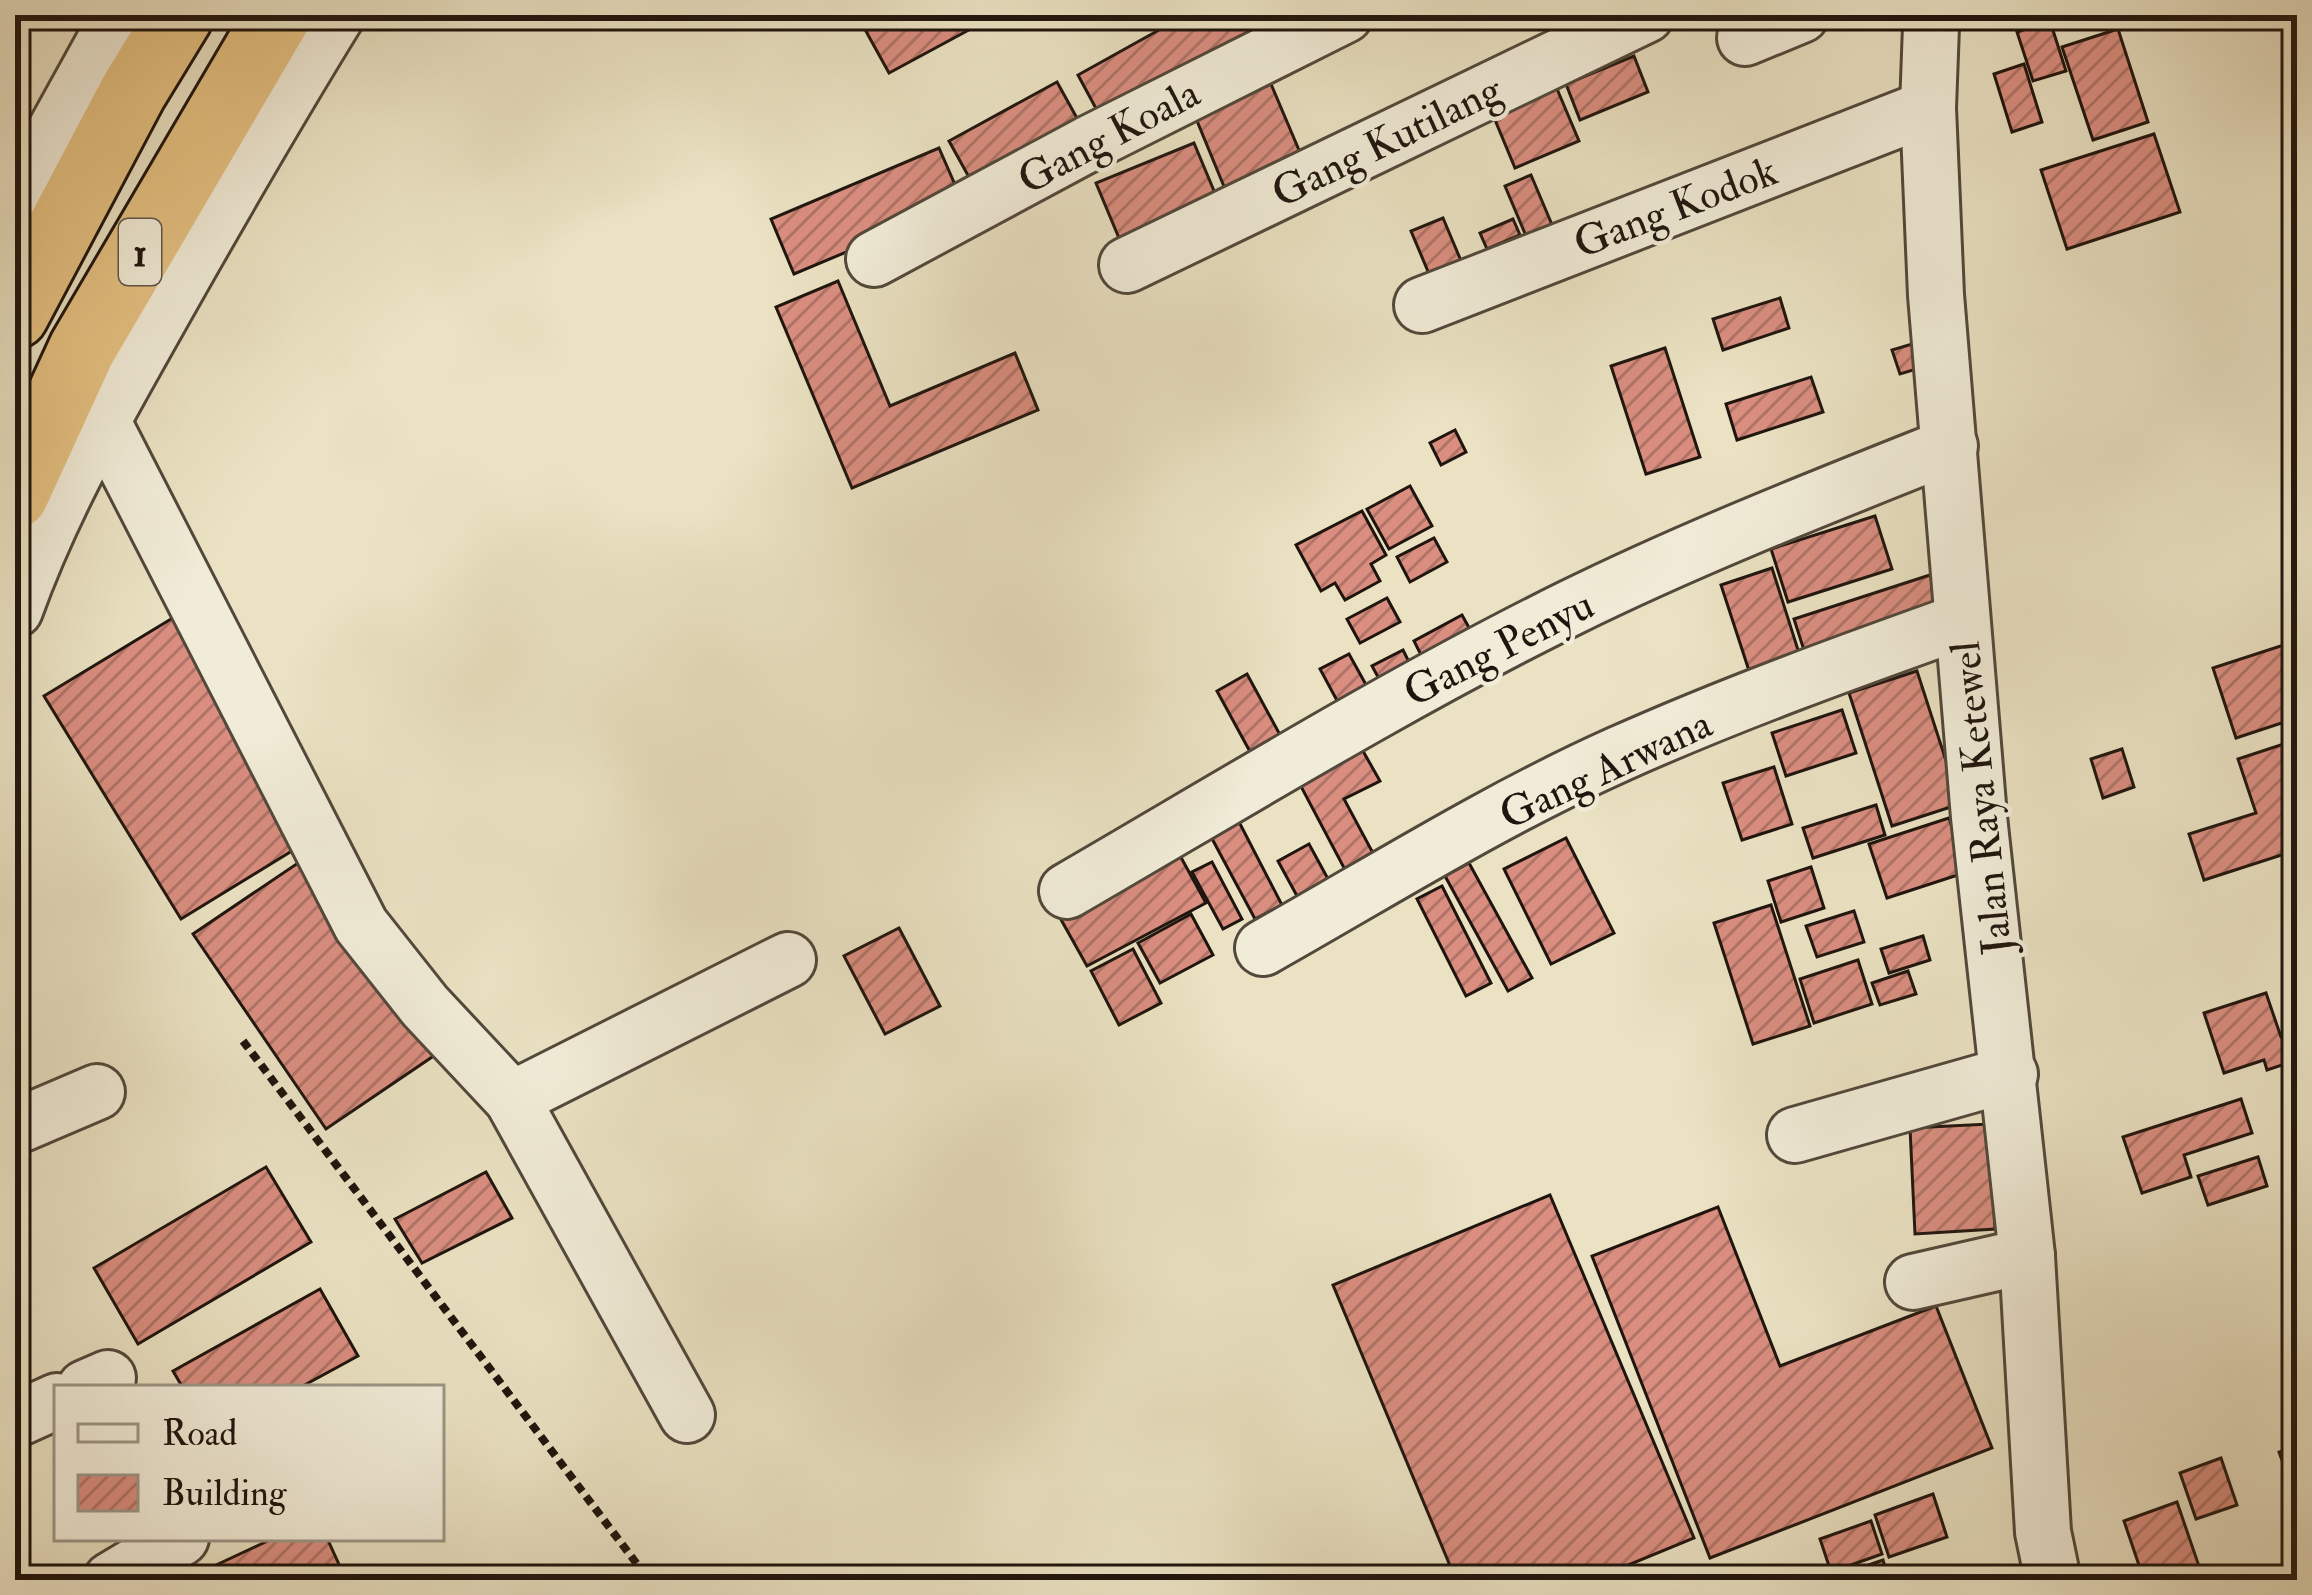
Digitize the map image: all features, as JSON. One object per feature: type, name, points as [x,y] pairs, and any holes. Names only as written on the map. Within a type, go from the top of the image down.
[{"type":"highway","name":"1","points":[[15,315],[180,15]]},
{"type":"highway","name":"1","points":[[15,495],[82,349],[278,15]]},
{"type":"street","points":[[15,203],[119,15]]},
{"type":"street","points":[[15,610],[39,544],[103,420],[242,172],[337,15]]},
{"type":"street","name":"Gang Koala","points":[[874,259],[1088,144],[1345,15]]},
{"type":"street","name":"Gang Kutilang","points":[[1127,265],[1646,15]]},
{"type":"street","points":[[1745,38],[1802,15]]},
{"type":"street","name":"Jalan Raya Ketewel","points":[[1934,15],[1928,108],[1936,295],[1979,817],[2027,1256],[2043,1532],[2053,1580]]},
{"type":"street","name":"Gang Kodok","points":[[1421,305],[1928,108]]},
{"type":"street","points":[[103,420],[361,925],[425,1006],[512,1099],[687,1415]]},
{"type":"street","name":"Gang Penyu","points":[[1067,891],[1412,690],[1570,608],[1718,538],[1950,446]]},
{"type":"street","name":"Gang Arwana","points":[[1263,948],[1617,755],[1962,621]]},
{"type":"street","points":[[512,1099],[788,960]]},
{"type":"street","points":[[1796,1135],[2010,1074]]},
{"type":"street","points":[[15,1127],[97,1092]]},
{"type":"street","points":[[1913,1282],[2027,1256]]},
{"type":"street","points":[[15,1420],[54,1402]]},
{"type":"street","points":[[111,1580],[176,1541]]},
{"type":"path","points":[[243,1041],[649,1580]]},
{"type":"building","points":[[857,15],[972,15],[978,25],[889,73]]},
{"type":"building","points":[[1186,15],[1304,15],[1107,129],[1078,75]]},
{"type":"building","points":[[2050,21],[2066,71],[2033,81],[2017,32]]},
{"type":"building","points":[[2118,29],[2148,122],[2093,140],[2062,47]]},
{"type":"building","points":[[1634,56],[1648,92],[1580,120],[1566,84]]},
{"type":"building","points":[[2024,64],[2042,122],[2012,132],[1994,74]]},
{"type":"building","points":[[1552,77],[1579,141],[1515,168],[1488,103]]},
{"type":"building","points":[[1057,82],[1078,120],[970,179],[949,141]]},
{"type":"building","points":[[1271,84],[1307,169],[1230,201],[1195,116]]},
{"type":"building","points":[[2154,134],[2180,212],[2067,249],[2041,170]]},
{"type":"building","points":[[1194,143],[1222,210],[1124,250],[1096,183]]},
{"type":"building","points":[[939,148],[963,203],[794,274],[771,219]]},
{"type":"building","points":[[1531,175],[1558,239],[1532,250],[1505,186]]},
{"type":"building","points":[[1443,218],[1467,275],[1435,288],[1411,231]]},
{"type":"building","points":[[1513,219],[1520,235],[1487,249],[1480,233]]},
{"type":"building","points":[[838,281],[890,406],[1015,353],[1038,410],[852,488],[776,307]]},
{"type":"building","points":[[1780,298],[1789,328],[1723,350],[1713,319]]},
{"type":"building","points":[[1922,341],[1930,365],[1900,374],[1892,350]]},
{"type":"building","points":[[1665,348],[1700,457],[1646,474],[1611,366]]},
{"type":"building","points":[[1811,377],[1823,412],[1737,440],[1726,404]]},
{"type":"building","points":[[1455,430],[1466,452],[1441,465],[1430,443]]},
{"type":"building","points":[[1410,486],[1432,526],[1389,549],[1367,509]]},
{"type":"building","points":[[1362,511],[1386,555],[1371,564],[1380,581],[1345,600],[1335,583],[1321,591],[1296,545]]},
{"type":"building","points":[[1875,516],[1892,569],[1788,602],[1771,549]]},
{"type":"building","points":[[1434,538],[1447,562],[1410,582],[1397,557]]},
{"type":"building","points":[[1772,568],[1805,672],[1755,689],[1721,585]]},
{"type":"building","points":[[1930,575],[1946,625],[1810,669],[1794,619]]},
{"type":"building","points":[[1387,598],[1400,622],[1360,643],[1347,619]]},
{"type":"building","points":[[1462,615],[1478,644],[1429,671],[1414,641]]},
{"type":"building","points":[[176,616],[313,838],[181,919],[44,696]]},
{"type":"building","points":[[2293,642],[2297,718],[2236,738],[2213,668]]},
{"type":"building","points":[[1403,650],[1414,672],[1384,688],[1372,666]]},
{"type":"building","points":[[1349,654],[1370,692],[1341,708],[1320,669]]},
{"type":"building","points":[[1917,671],[1960,804],[1892,826],[1849,693]]},
{"type":"building","points":[[1247,674],[1285,744],[1254,759],[1217,691]]},
{"type":"building","points":[[1842,710],[1856,753],[1786,776],[1772,733]]},
{"type":"building","points":[[2290,742],[2297,765],[2297,850],[2204,880],[2189,834],[2256,813],[2238,759]]},
{"type":"building","points":[[1359,744],[1380,781],[1344,799],[1381,868],[1352,883],[1296,777]]},
{"type":"building","points":[[2122,749],[2134,787],[2103,798],[2091,759]]},
{"type":"building","points":[[1774,767],[1792,824],[1742,840],[1723,783]]},
{"type":"building","points":[[1876,805],[1885,835],[1813,858],[1803,828]]},
{"type":"building","points":[[1237,818],[1282,905],[1255,919],[1209,833]]},
{"type":"building","points":[[1949,818],[1967,872],[1887,898],[1869,844]]},
{"type":"building","points":[[1566,838],[1614,933],[1551,964],[1504,869]]},
{"type":"building","points":[[1309,844],[1328,879],[1297,896],[1278,861]]},
{"type":"building","points":[[1178,852],[1206,903],[1087,966],[1059,916]]},
{"type":"building","points":[[301,861],[435,1055],[326,1129],[193,934]]},
{"type":"building","points":[[1212,862],[1242,919],[1223,929],[1192,872]]},
{"type":"building","points":[[1469,863],[1532,978],[1508,991],[1445,876]]},
{"type":"building","points":[[1811,867],[1824,908],[1781,922],[1768,881]]},
{"type":"building","points":[[1442,886],[1491,983],[1466,996],[1417,899]]},
{"type":"building","points":[[1771,905],[1810,1026],[1753,1044],[1714,923]]},
{"type":"building","points":[[1854,911],[1864,942],[1817,957],[1806,926]]},
{"type":"building","points":[[1191,914],[1213,955],[1160,983],[1138,943]]},
{"type":"building","points":[[899,928],[940,1006],[885,1034],[844,956]]},
{"type":"building","points":[[1923,936],[1930,960],[1889,973],[1881,949]]},
{"type":"building","points":[[1133,949],[1161,1003],[1119,1025],[1091,971]]},
{"type":"building","points":[[1858,960],[1872,1004],[1814,1023],[1800,979]]},
{"type":"building","points":[[1908,971],[1916,994],[1880,1005],[1872,983]]},
{"type":"building","points":[[2266,993],[2281,1037],[2297,1032],[2297,1060],[2267,1070],[2264,1060],[2224,1073],[2204,1013]]},
{"type":"building","points":[[2241,1099],[2252,1133],[2184,1155],[2191,1177],[2142,1193],[2123,1137]]},
{"type":"building","points":[[1989,1124],[1995,1229],[1915,1234],[1910,1128]]},
{"type":"building","points":[[2258,1157],[2267,1186],[2208,1205],[2198,1176]]},
{"type":"building","points":[[266,1167],[311,1242],[138,1344],[94,1268]]},
{"type":"building","points":[[486,1172],[512,1218],[422,1263],[395,1219]]},
{"type":"building","points":[[1550,1195],[1694,1538],[1592,1580],[1456,1580],[1333,1285]]},
{"type":"building","points":[[1718,1207],[1780,1366],[1936,1306],[1992,1448],[1710,1558],[1592,1256]]},
{"type":"building","points":[[320,1289],[358,1356],[305,1385],[181,1385],[173,1371]]},
{"type":"building","points":[[2297,1445],[2297,1501],[2279,1452]]},
{"type":"building","points":[[2221,1458],[2237,1505],[2196,1519],[2180,1473]]},
{"type":"building","points":[[1933,1494],[1947,1537],[1889,1557],[1875,1515]]},
{"type":"building","points":[[2177,1502],[2202,1575],[2188,1580],[2144,1580],[2124,1521]]},
{"type":"building","points":[[1871,1521],[1882,1554],[1831,1572],[1820,1539]]},
{"type":"building","points":[[268,1541],[328,1541],[346,1580],[184,1580]]},
{"type":"building","points":[[1883,1560],[1889,1580],[1826,1580]]}]
